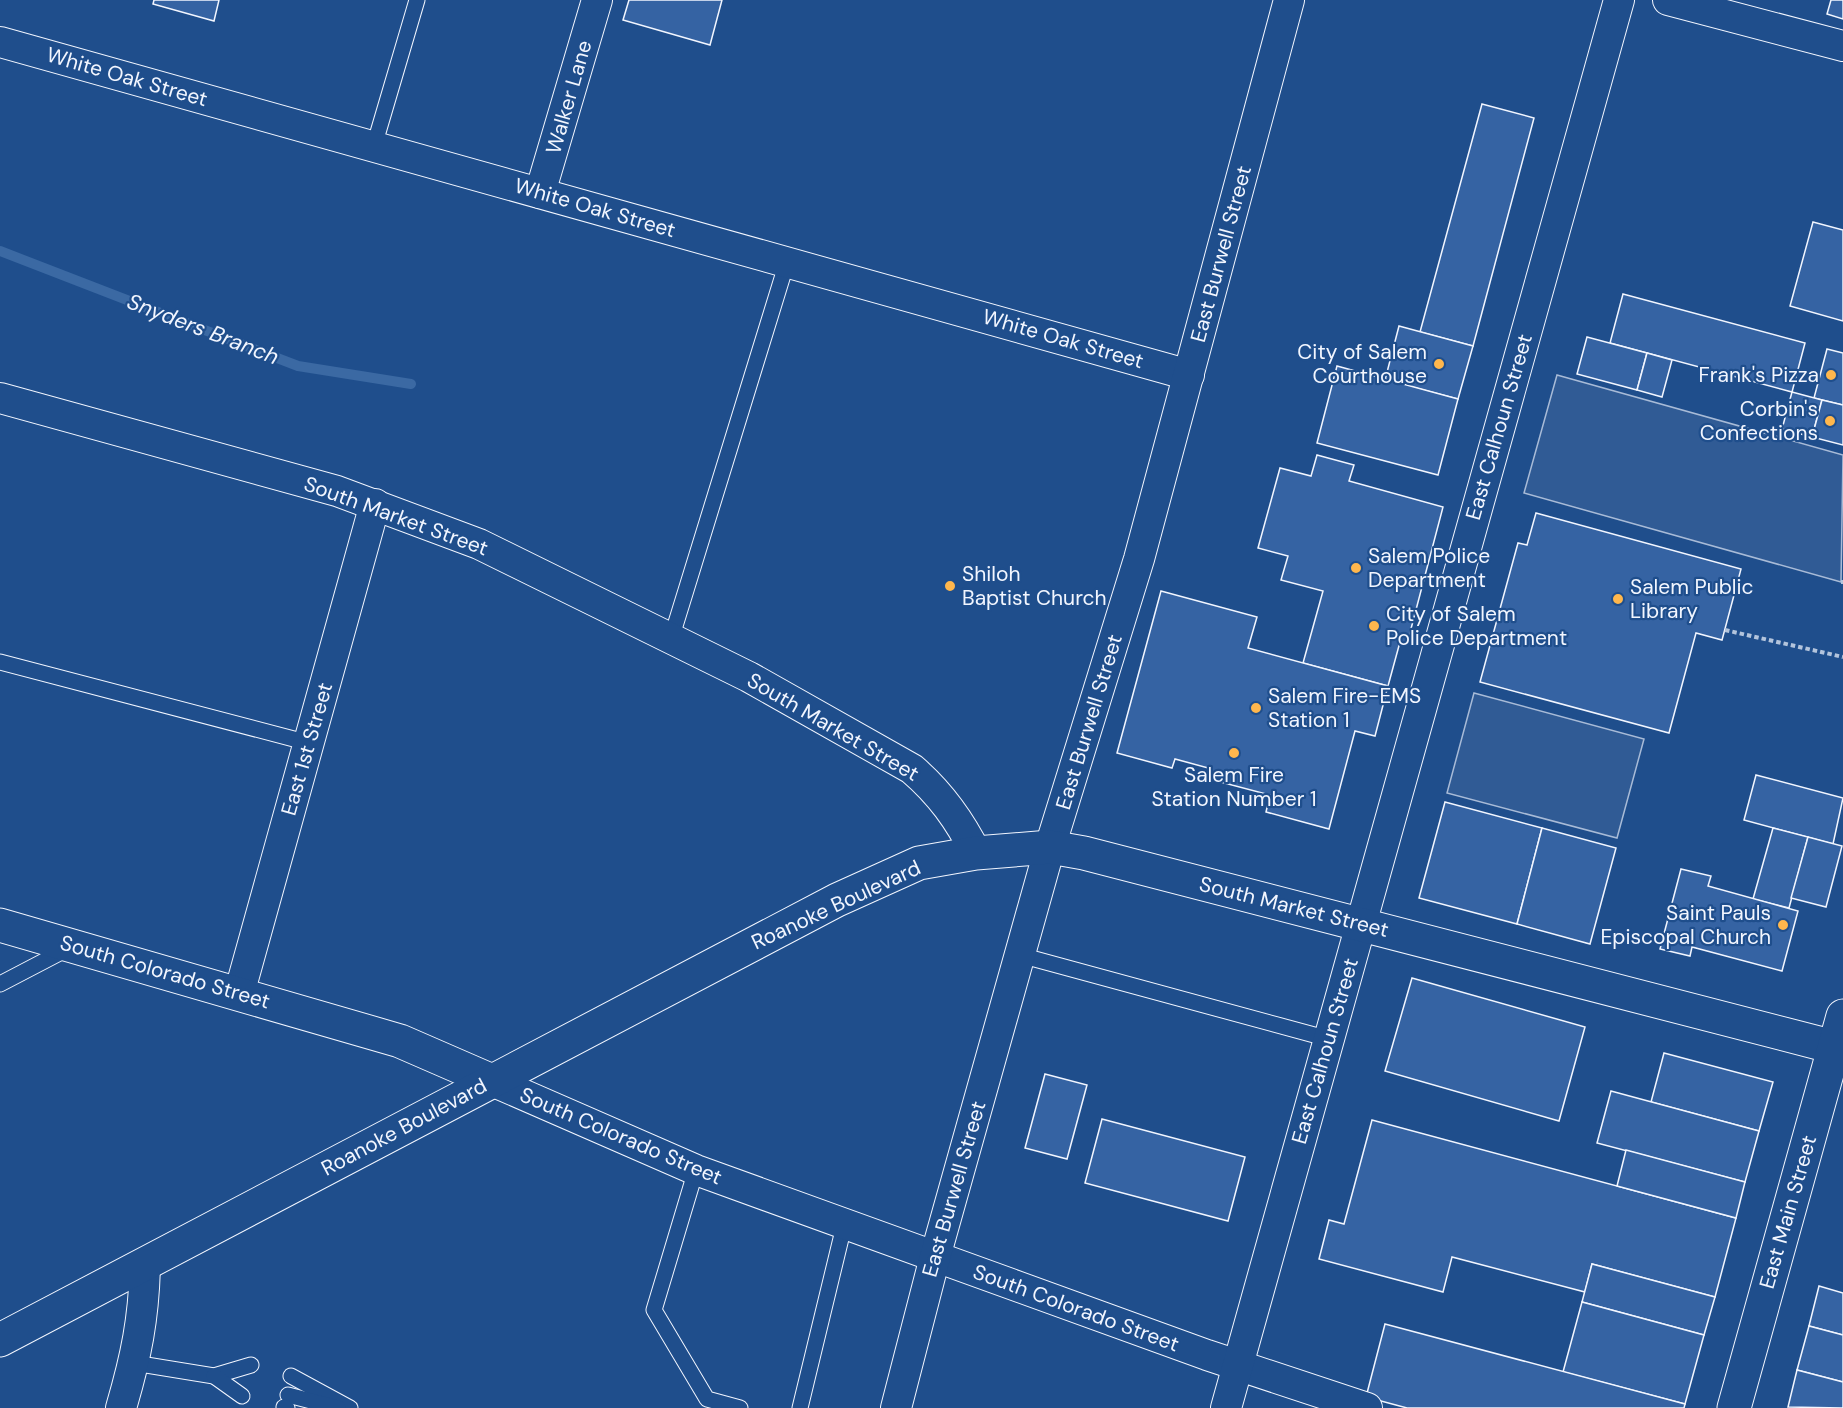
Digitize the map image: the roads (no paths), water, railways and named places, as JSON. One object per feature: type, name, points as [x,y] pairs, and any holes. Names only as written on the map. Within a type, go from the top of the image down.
[{"type":"street","name":"Walker Lane","points":[[540,193],[597,0]]},
{"type":"street","name":"East Burwell Street","points":[[896,1408],[935,1257],[1050,848],[1138,559],[1289,0]]},
{"type":"street","name":"East Calhoun Street","points":[[1226,1408],[1618,0]]},
{"type":"street","points":[[1668,0],[1843,46]]},
{"type":"street","name":"White Oak Street","points":[[0,42],[1189,375]]},
{"type":"street","name":"South Market Street","points":[[0,398],[375,504],[479,544],[748,677],[912,769],[935,789],[962,825],[976,853],[1050,848],[1084,853],[1839,1049]]},
{"type":"street","name":"East 1st Street","points":[[239,994],[375,504]]},
{"type":"street","name":"Roanoke Boulevard","points":[[0,1340],[837,900],[919,863],[976,853]]},
{"type":"street","name":"South Colorado Street","points":[[0,925],[400,1041],[696,1170],[844,1226],[1237,1365],[1367,1408]]},
{"type":"street","name":"East Main Street","points":[[1738,1407],[1839,1049],[1843,1016]]},
{"type":"street","points":[[121,1408],[134,1363],[144,1314],[145,1264]]},
{"type":"lane","points":[[374,146],[401,47],[417,0]]},
{"type":"lane","points":[[671,639],[787,262]]},
{"type":"lane","points":[[0,662],[309,743]]},
{"type":"lane","points":[[0,984],[74,946]]},
{"type":"lane","points":[[1020,956],[1329,1039]]},
{"type":"lane","points":[[696,1170],[654,1310],[707,1399],[741,1408]]},
{"type":"lane","points":[[800,1408],[844,1226]]},
{"type":"lane","points":[[134,1363],[214,1376],[243,1390]]},
{"type":"lane","points":[[214,1376],[250,1365]]},
{"type":"lane","points":[[291,1376],[350,1408]]},
{"type":"lane","points":[[286,1403],[338,1408]]},
{"type":"waterway","name":"Snyders Branch","points":[[0,251],[298,366],[411,384]]},
{"type":"place","name":"City of Salem Courthouse","points":[[1439,364]]},
{"type":"place","name":"Frank's Pizza","points":[[1831,375]]},
{"type":"place","name":"Corbin's Confections","points":[[1830,421]]},
{"type":"place","name":"Salem Police Department","points":[[1356,568]]},
{"type":"place","name":"Shiloh Baptist Church","points":[[950,586]]},
{"type":"place","name":"Salem Public Library","points":[[1618,599]]},
{"type":"place","name":"City of Salem Police Department","points":[[1374,626]]},
{"type":"place","name":"Salem Fire-EMS Station 1","points":[[1256,708]]},
{"type":"place","name":"Salem Fire Station Number 1","points":[[1234,753]]},
{"type":"place","name":"Saint Pauls Episcopal Church","points":[[1783,925]]}]
